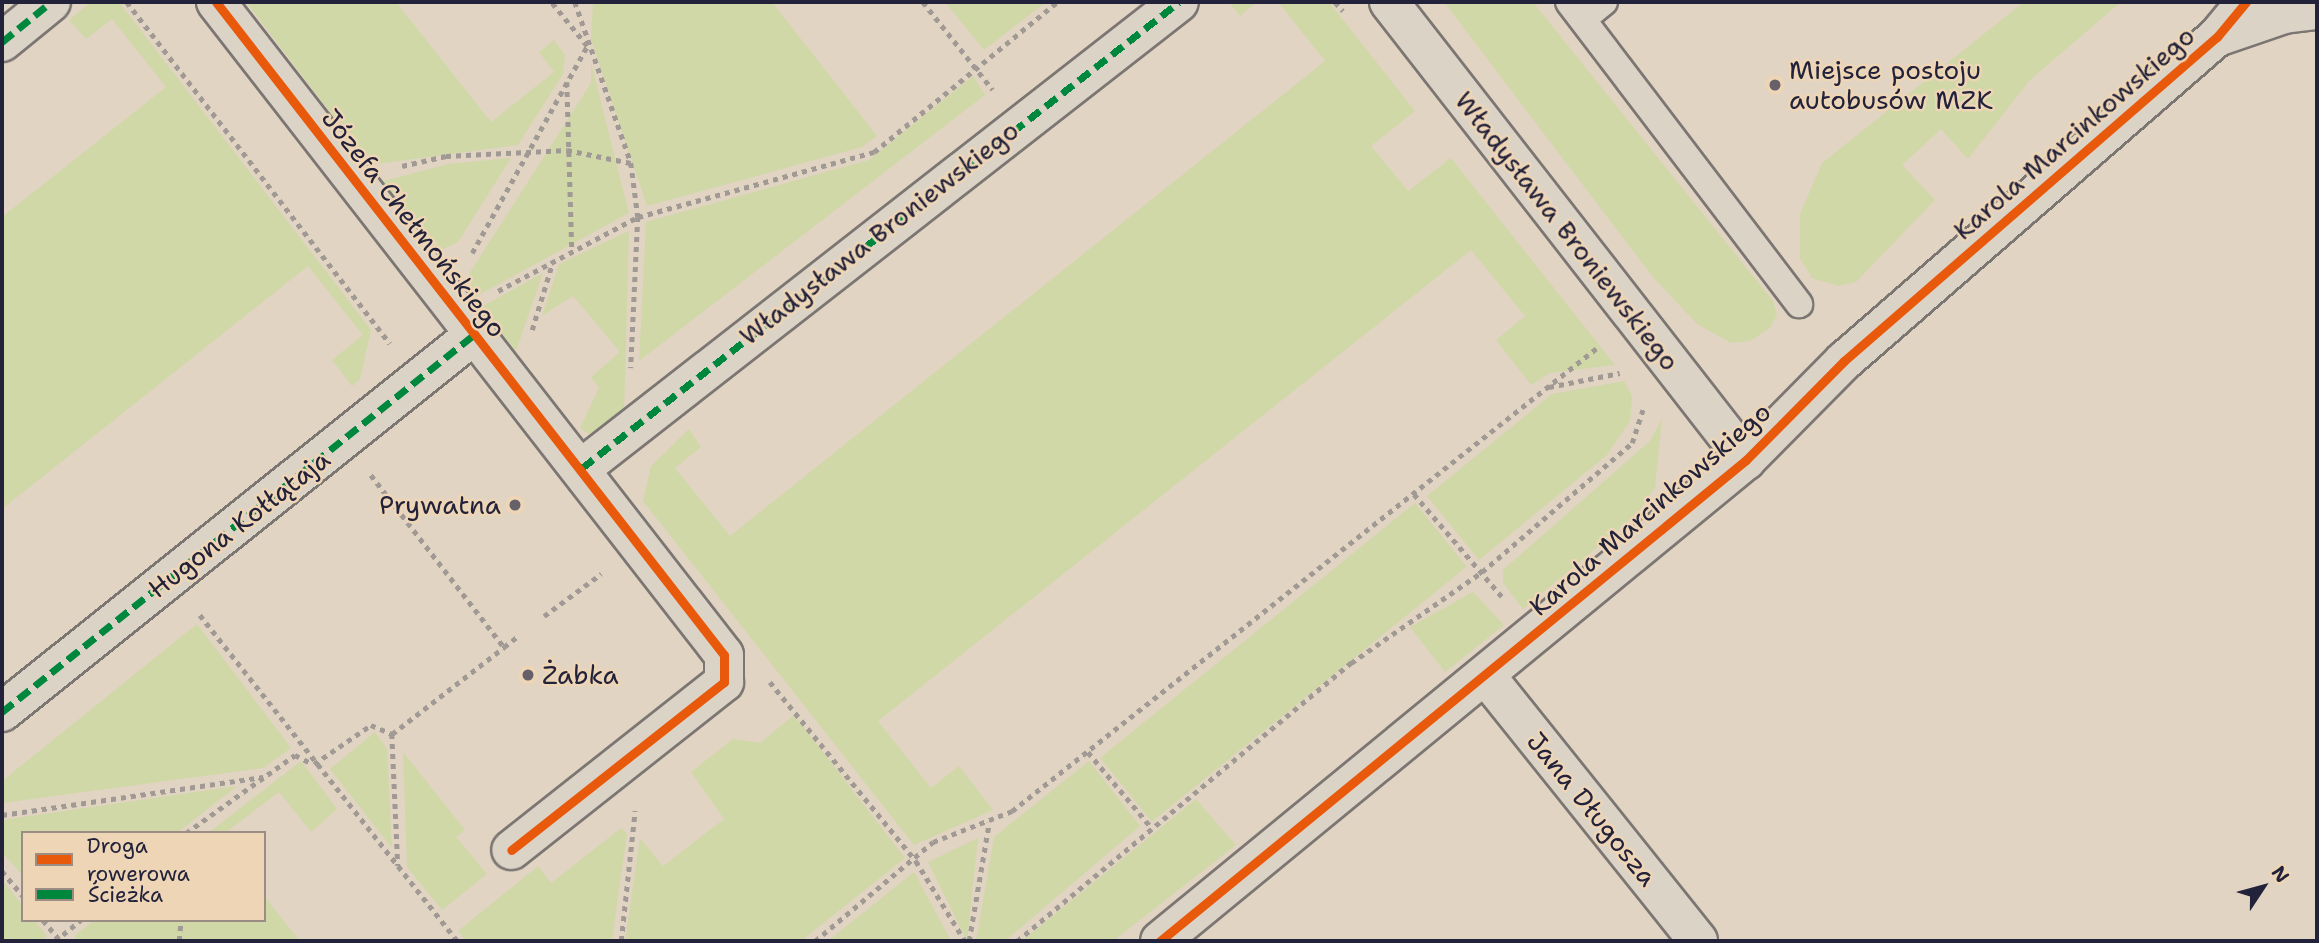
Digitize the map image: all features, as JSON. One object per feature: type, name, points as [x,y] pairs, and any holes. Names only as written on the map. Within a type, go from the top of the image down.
[{"type":"street","points":[[2,42],[51,2]]},
{"type":"street","name":"Józefa Chełmońskiego","points":[[216,2],[459,316],[582,468],[724,655]]},
{"type":"street","name":"Władysława Broniewskiego","points":[[582,468],[1020,123],[1179,2]]},
{"type":"street","name":"Władysława Broniewskiego","points":[[1389,2],[1746,460]]},
{"type":"street","points":[[2217,37],[2246,2]]},
{"type":"street","points":[[2217,37],[2284,14],[2317,10]]},
{"type":"street","name":"Karola Marcinkowskiego","points":[[1160,941],[1535,637],[1746,460],[1844,361],[2217,37]]},
{"type":"street","name":"Hugona Kołłątaja","points":[[2,712],[345,441],[459,316]]},
{"type":"street","points":[[511,850],[724,682],[724,655]]},
{"type":"street","name":"Jana Długosza","points":[[1486,676],[1698,941]]},
{"type":"lane","points":[[1604,2],[1576,10],[1799,304]]},
{"type":"path","points":[[127,2],[393,348]]},
{"type":"path","points":[[551,2],[598,62],[631,163],[638,217],[628,430]]},
{"type":"path","points":[[459,316],[528,152],[586,46],[575,2]]},
{"type":"path","points":[[923,2],[1020,123]]},
{"type":"path","points":[[459,316],[572,250],[638,217],[874,152],[1057,2]]},
{"type":"path","points":[[567,81],[572,250]]},
{"type":"path","points":[[354,180],[446,156],[567,150],[631,163]]},
{"type":"path","points":[[515,385],[553,261]]},
{"type":"path","points":[[815,941],[916,861],[933,842],[989,823],[1088,752],[1634,318]]},
{"type":"path","points":[[1547,388],[1631,370]]},
{"type":"path","points":[[1017,941],[1150,826],[1350,663],[1482,572],[1632,443],[1642,426],[1642,395]]},
{"type":"path","points":[[345,441],[504,647]]},
{"type":"path","points":[[1414,494],[1535,637]]},
{"type":"path","points":[[544,616],[605,571]]},
{"type":"path","points":[[172,578],[314,764],[457,941]]},
{"type":"path","points":[[392,734],[517,637]]},
{"type":"path","points":[[724,655],[780,687],[950,907],[967,941]]},
{"type":"path","points":[[314,764],[371,724],[392,734]]},
{"type":"path","points":[[392,734],[398,868]]},
{"type":"path","points":[[1088,752],[1150,826]]},
{"type":"path","points":[[192,830],[295,755],[314,764]]},
{"type":"path","points":[[607,775],[637,814],[621,941]]},
{"type":"path","points":[[2,815],[263,777]]},
{"type":"path","points":[[967,941],[989,823]]},
{"type":"path","points":[[2,871],[21,894]]},
{"type":"path","points":[[44,922],[56,941],[79,922]]},
{"type":"path","points":[[179,941],[181,922]]},
{"type":"green space","points":[[91,2],[119,2],[371,330],[360,379],[352,386],[332,360],[363,335],[308,266],[2,509],[2,217],[166,87],[112,19],[86,39],[69,20]]},
{"type":"green space","points":[[246,2],[396,2],[491,122],[554,72],[539,52],[554,40],[565,55],[563,74],[518,145],[370,165]]},
{"type":"green space","points":[[593,2],[772,2],[877,136],[862,147],[647,206],[591,39]]},
{"type":"green space","points":[[945,2],[1046,2],[984,50]]},
{"type":"green space","points":[[1229,2],[1257,2],[1240,16]]},
{"type":"green space","points":[[1278,2],[1329,2],[1415,111],[1371,146],[1408,191],[1451,158],[1615,365],[1550,373],[1531,385],[1496,340],[1525,316],[1471,250],[878,721],[931,788],[959,766],[993,810],[914,845],[643,501],[651,466],[689,429],[701,447],[675,468],[730,536],[1325,61]]},
{"type":"green space","points":[[1444,2],[1533,2],[1773,301],[1777,315],[1770,328],[1750,341],[1731,343],[1697,324],[1652,276]]},
{"type":"green space","points":[[2024,2],[2121,2],[2030,80],[1968,159],[1941,129],[1902,165],[1935,200],[1856,282],[1838,286],[1812,278],[1800,258],[1800,214],[1822,163]]},
{"type":"green space","points":[[591,63],[629,213],[473,298],[469,274],[591,83]]},
{"type":"green space","points":[[973,76],[985,95],[639,361],[646,222],[869,160]]},
{"type":"green space","points":[[511,158],[458,242],[435,253],[380,182],[448,164]]},
{"type":"green space","points":[[629,231],[624,415],[589,434],[580,428],[599,388],[591,377],[620,352],[573,296],[542,316],[559,264]]},
{"type":"green space","points":[[543,273],[516,351],[481,307]]},
{"type":"green space","points":[[1624,381],[1632,396],[1630,421],[1607,455],[1479,560],[1427,496],[1552,394]]},
{"type":"green space","points":[[1662,419],[1655,487],[1638,513],[1523,609],[1503,583],[1503,570],[1650,441]]},
{"type":"green space","points":[[1415,503],[1467,567],[1152,822],[1100,758]]},
{"type":"green space","points":[[1473,592],[1504,625],[1445,672],[1410,627]]},
{"type":"green space","points":[[197,624],[291,748],[263,768],[2,803],[2,781]]},
{"type":"green space","points":[[794,715],[905,858],[801,941],[625,941],[640,838],[663,866],[724,819],[691,772],[733,739],[760,743]]},
{"type":"green space","points":[[375,732],[387,749],[392,848],[330,769]]},
{"type":"green space","points":[[403,752],[465,830],[456,837],[487,874],[442,910],[407,867]]},
{"type":"green space","points":[[301,761],[337,809],[311,832],[279,792],[228,831],[211,831]]},
{"type":"green space","points":[[1089,761],[1140,826],[1005,941],[976,941],[994,837]]},
{"type":"green space","points":[[237,786],[180,831],[21,831],[21,874],[2,852],[2,820]]},
{"type":"green space","points":[[1196,799],[1236,845],[1113,941],[1022,941]]},
{"type":"green space","points":[[621,828],[627,834],[612,941],[466,941],[458,931],[538,866],[551,883]]},
{"type":"green space","points":[[978,838],[967,941],[928,862]]},
{"type":"green space","points":[[914,872],[951,941],[828,941]]},
{"type":"green space","points":[[2,880],[21,904],[21,922],[36,922],[47,936],[41,941],[2,941]]},
{"type":"green space","points":[[266,898],[300,941],[78,941],[74,936],[92,922],[266,922]]},
{"type":"marked path","points":[[2,42],[51,2]]},
{"type":"marked path","points":[[582,468],[1179,2]]},
{"type":"marked path","points":[[2,712],[475,334]]},
{"type":"cycle path","points":[[216,2],[724,655],[724,682],[511,850]]},
{"type":"cycle path","points":[[1160,941],[1746,460],[1844,361],[2217,37],[2246,2]]},
{"type":"place","name":"Miejsce postoju autobusów MZK","points":[[1775,85]]},
{"type":"place","name":"Prywatna","points":[[515,505]]},
{"type":"place","name":"Żabka","points":[[528,675]]}]
